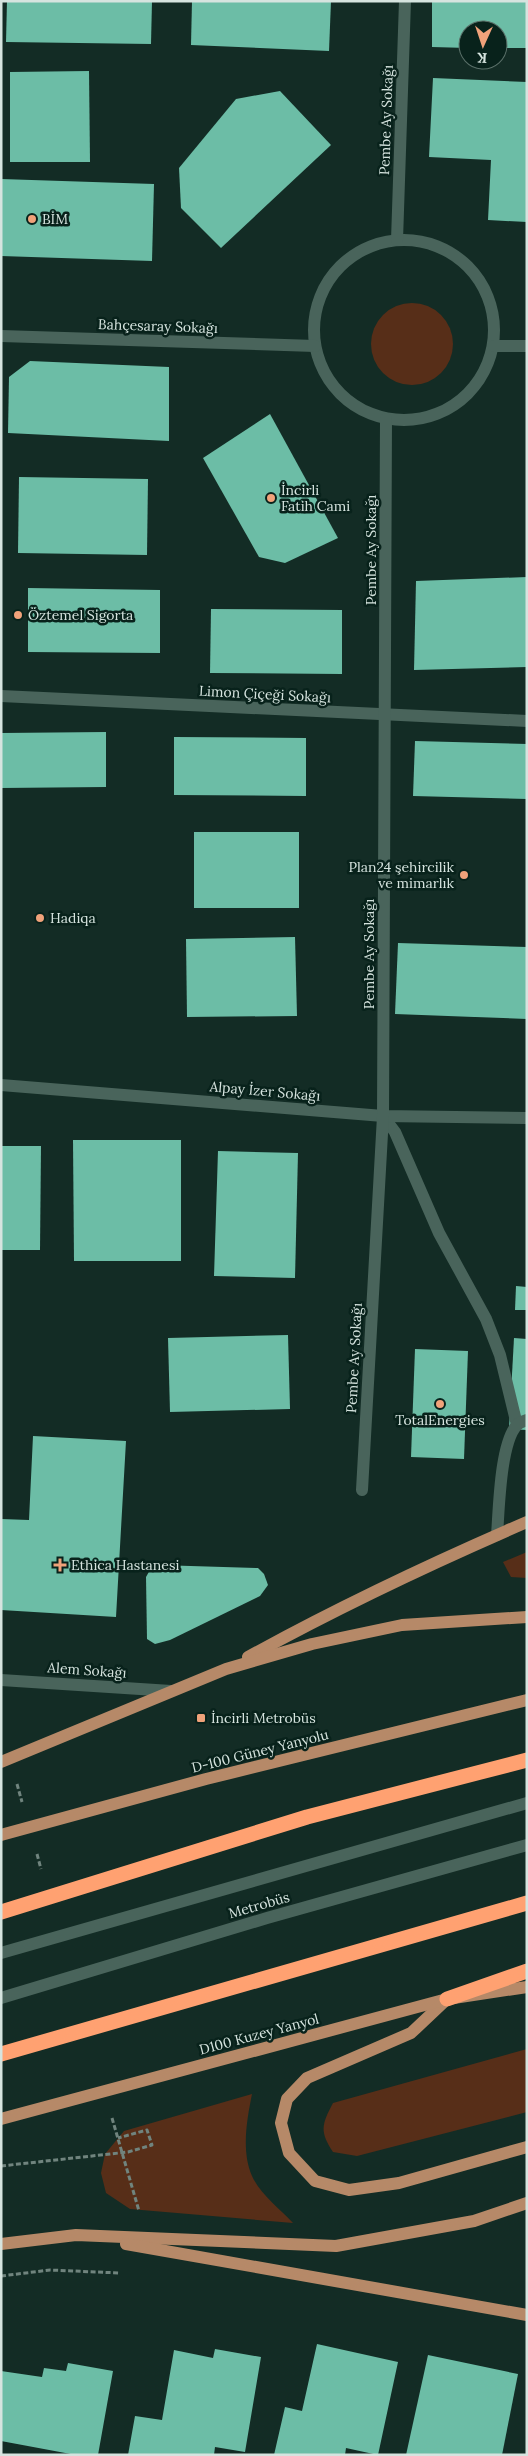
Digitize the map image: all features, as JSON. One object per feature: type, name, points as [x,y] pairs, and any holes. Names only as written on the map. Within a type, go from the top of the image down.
[{"type":"highway","points":[[1,1912],[308,1817],[527,1760]]},
{"type":"highway","points":[[1,2054],[527,1903]]},
{"type":"highway","points":[[447,1999],[527,1971]]},
{"type":"main road","points":[[226,1669],[322,1616],[527,1522]]},
{"type":"main road","points":[[1,1762],[226,1669],[312,1644],[402,1625],[527,1617]]},
{"type":"main road","name":"D-100 Güney Yanyolu","points":[[1,1836],[206,1779],[527,1700]]},
{"type":"main road","name":"D100 Kuzey Yanyol","points":[[1,2119],[447,1999],[527,1987]]},
{"type":"main road","points":[[447,1999],[411,2033],[307,2078],[287,2099],[285,2107],[282,2123],[289,2153],[315,2181],[349,2190],[399,2183],[527,2147]]},
{"type":"main road","points":[[1,2244],[76,2235],[336,2246],[474,2221],[527,2203]]},
{"type":"main road","points":[[76,2235],[527,2315]]},
{"type":"street","name":"Pembe Ay Sokağı","points":[[397,240],[406,1]]},
{"type":"street","points":[[397,240],[424,241],[450,252],[472,269],[487,292],[495,318],[494,346],[487,368],[474,389],[455,405],[434,416],[410,420],[386,419],[360,409],[339,393],[323,372],[315,346],[314,316],[324,287],[342,263],[368,247],[397,240]]},
{"type":"street","name":"Bahçesaray Sokağı","points":[[1,336],[315,346]]},
{"type":"street","points":[[494,346],[527,346]]},
{"type":"street","name":"Pembe Ay Sokağı","points":[[362,1490],[383,1116],[386,419]]},
{"type":"street","name":"Limon Çiçeği Sokağı","points":[[1,696],[527,721]]},
{"type":"street","name":"Alpay İzer Sokağı","points":[[1,1085],[383,1116],[527,1118]]},
{"type":"street","points":[[383,1116],[404,1148],[439,1233],[486,1319],[522,1422],[510,1439],[503,1463],[498,1535]]},
{"type":"street","name":"Alem Sokağı","points":[[1,1680],[171,1691]]},
{"type":"street","name":"Metrobüs","points":[[1,1952],[527,1803]]},
{"type":"street","name":"Metrobüs","points":[[1,1998],[258,1921],[527,1845]]},
{"type":"path","points":[[1,2166],[128,2152],[152,2145],[147,2130],[118,2138]]},
{"type":"path","points":[[1,2276],[50,2270],[128,2273]]},
{"type":"shaded area","points":[[412,303],[428,306],[441,315],[450,328],[453,344],[450,360],[441,373],[428,382],[412,385],[396,382],[383,373],[374,360],[371,344],[374,328],[383,315],[396,306]]},
{"type":"shaded area","points":[[527,1552],[527,1578],[511,1577],[503,1562]]},
{"type":"shaded area","points":[[527,2049],[527,2112],[357,2156],[333,2152],[329,2145],[324,2133],[324,2122],[333,2103]]},
{"type":"shaded area","points":[[252,2094],[248,2114],[246,2146],[252,2176],[260,2189],[293,2223],[130,2209],[106,2193],[101,2173],[105,2154],[124,2131]]},
{"type":"building","points":[[7,1],[152,1],[151,44],[6,42]]},
{"type":"building","points":[[192,1],[331,1],[329,51],[191,45]]},
{"type":"building","points":[[432,1],[527,1],[527,48],[508,48],[508,20],[458,20],[458,48],[432,47]]},
{"type":"building","points":[[89,71],[90,162],[10,162],[10,72]]},
{"type":"building","points":[[433,78],[527,82],[527,222],[488,220],[491,160],[429,157]]},
{"type":"building","points":[[280,91],[331,145],[221,248],[181,208],[179,168],[236,99]]},
{"type":"building","points":[[1,179],[154,184],[152,261],[1,256]]},
{"type":"building","points":[[30,361],[169,367],[169,441],[8,433],[9,377]]},
{"type":"building","name":"İncirli Fatih Cami","points":[[270,414],[338,538],[285,563],[259,557],[203,458]]},
{"type":"building","points":[[19,477],[148,479],[147,555],[18,553]]},
{"type":"building","points":[[527,577],[527,667],[414,670],[416,581]]},
{"type":"building","points":[[28,588],[160,590],[160,653],[28,652]]},
{"type":"building","points":[[211,609],[342,610],[342,674],[210,673]]},
{"type":"building","points":[[106,732],[106,787],[1,788],[1,733]]},
{"type":"building","points":[[174,737],[306,738],[306,796],[174,795]]},
{"type":"building","points":[[415,741],[527,744],[527,799],[413,796]]},
{"type":"building","points":[[194,832],[299,832],[299,908],[194,908]]},
{"type":"building","points":[[295,937],[297,1016],[187,1017],[186,939]]},
{"type":"building","points":[[398,943],[527,947],[527,1019],[395,1014]]},
{"type":"building","points":[[73,1140],[181,1140],[181,1261],[74,1261]]},
{"type":"building","points":[[1,1146],[41,1146],[40,1250],[1,1250]]},
{"type":"building","points":[[218,1151],[298,1153],[295,1278],[214,1276]]},
{"type":"building","points":[[516,1286],[527,1287],[527,1310],[515,1310]]},
{"type":"building","points":[[288,1335],[290,1409],[170,1412],[168,1338]]},
{"type":"building","points":[[514,1338],[527,1339],[527,1430],[509,1429]]},
{"type":"building","name":"TotalEnergies","points":[[415,1349],[468,1351],[464,1459],[411,1457]]},
{"type":"building","name":"Ethica Hastanesi","points":[[33,1436],[126,1441],[116,1617],[1,1610],[1,1519],[29,1520]]},
{"type":"building","points":[[158,1565],[258,1568],[264,1574],[268,1585],[260,1596],[170,1640],[155,1644],[147,1639],[146,1577],[151,1568]]},
{"type":"building","points":[[317,2344],[398,2362],[378,2455],[346,2448],[345,2455],[274,2455],[285,2407],[302,2411]]},
{"type":"building","points":[[215,2349],[261,2357],[245,2452],[215,2447],[214,2455],[128,2455],[135,2416],[162,2420],[174,2350],[213,2358]]},
{"type":"building","points":[[428,2355],[518,2374],[502,2455],[406,2455]]},
{"type":"building","points":[[68,2363],[113,2371],[98,2455],[76,2455],[1,2441],[1,2371],[42,2377],[44,2368],[66,2371]]},
{"type":"place","name":"BİM","points":[[32,219]]},
{"type":"place","name":"İncirli Fatih Cami","points":[[271,498]]},
{"type":"place","name":"Öztemel Sigorta","points":[[18,615]]},
{"type":"place","name":"Plan24 şehircilik ve mimarlık","points":[[464,875]]},
{"type":"place","name":"Hadiqa","points":[[40,918]]},
{"type":"place","name":"TotalEnergies","points":[[440,1404]]},
{"type":"place","name":"Ethica Hastanesi","points":[[60,1565]]},
{"type":"place","name":"İncirli Metrobüs","points":[[201,1718]]}]
